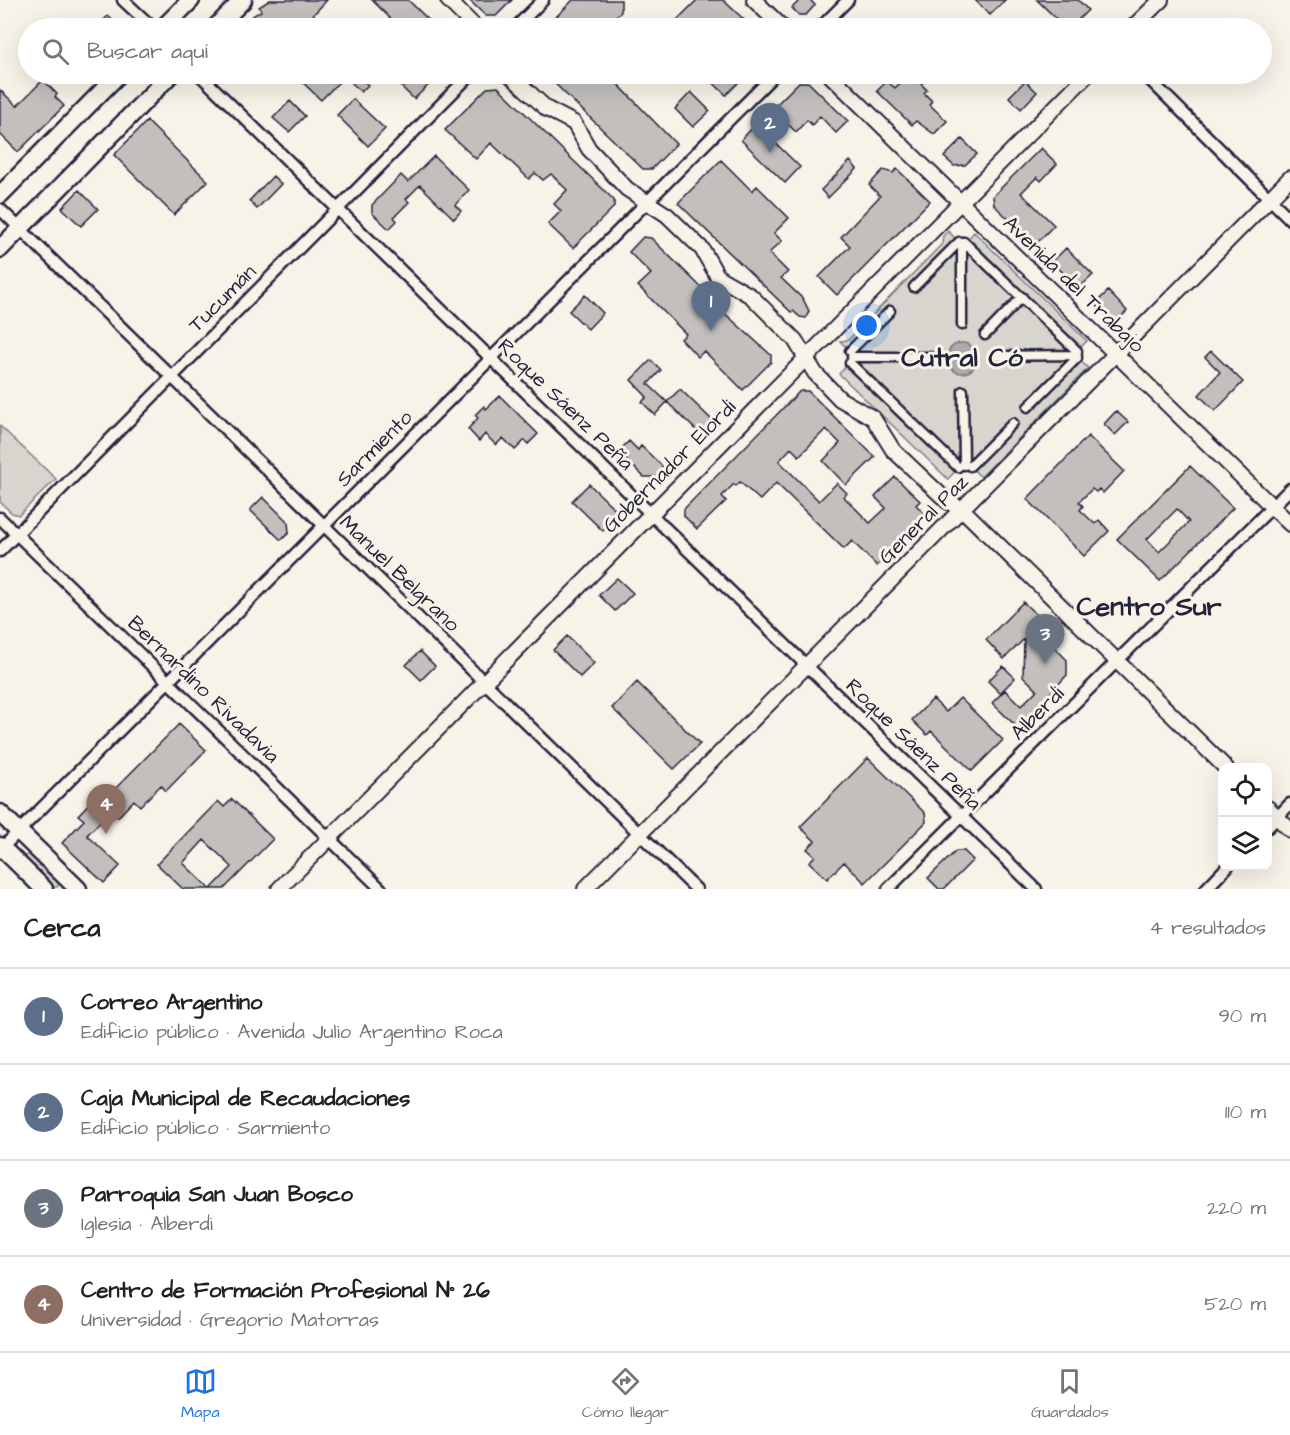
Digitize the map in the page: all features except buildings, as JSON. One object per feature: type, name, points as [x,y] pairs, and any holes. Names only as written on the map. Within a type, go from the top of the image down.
[{"type":"main road","points":[[173,18],[191,0]]},
{"type":"main road","points":[[225,18],[243,0]]},
{"type":"main road","points":[[0,195],[109,84]]},
{"type":"main road","points":[[0,249],[161,84]]},
{"type":"main road","points":[[0,813],[78,889]]},
{"type":"main road","points":[[1,848],[44,889]]},
{"type":"street","points":[[123,0],[142,18]]},
{"type":"street","points":[[448,0],[466,18]]},
{"type":"street","points":[[525,18],[543,0]]},
{"type":"street","points":[[754,0],[773,18]]},
{"type":"street","points":[[830,18],[848,0]]},
{"type":"street","points":[[1142,18],[1161,0]]},
{"type":"street","name":"Roque Sáenz Peña","points":[[209,84],[1036,889]]},
{"type":"street","name":"Tucumán","points":[[0,551],[461,84]]},
{"type":"street","points":[[520,84],[547,109],[574,123],[591,152],[627,189],[662,211],[698,245],[718,277],[751,296],[794,339],[817,374],[840,399],[873,418],[893,450],[947,501],[962,509],[1221,763]]},
{"type":"street","name":"Sarmiento","points":[[1,848],[765,84]]},
{"type":"street","name":"Avenida del Trabajo","points":[[839,84],[1290,524]]},
{"type":"street","name":"Gobernador Elordi","points":[[279,889],[1078,84]]},
{"type":"street","points":[[1153,84],[1290,219]]},
{"type":"street","name":"General Paz","points":[[585,889],[1290,178]]},
{"type":"street","name":"Manuel Belgrano","points":[[0,209],[696,889]]},
{"type":"street","points":[[914,287],[962,242]]},
{"type":"street","points":[[962,242],[1022,297],[1077,355]]},
{"type":"street","points":[[962,242],[962,325]]},
{"type":"street","points":[[985,335],[1022,297]]},
{"type":"street","points":[[851,357],[890,311]]},
{"type":"street","points":[[995,356],[1077,355]]},
{"type":"street","points":[[1028,407],[1077,355]]},
{"type":"street","points":[[851,357],[930,357]]},
{"type":"street","points":[[851,357],[964,466]]},
{"type":"street","points":[[963,391],[964,466]]},
{"type":"street","points":[[964,466],[1013,423]]},
{"type":"street","name":"Alberdi","points":[[888,889],[1290,489]]},
{"type":"street","name":"Bernardino Rivadavia","points":[[0,518],[381,889]]},
{"type":"street","points":[[1272,816],[1290,804]]},
{"type":"street","points":[[1272,818],[1290,830]]},
{"type":"street","points":[[1206,889],[1224,871]]},
{"type":"shaded area","points":[[948,231],[959,242],[965,242],[974,232],[1087,341],[1077,351],[1077,358],[1088,368],[981,477],[968,465],[960,466],[948,479],[839,374],[851,361],[852,353],[840,341],[848,340],[942,244],[943,236]]},
{"type":"shaded area","points":[[962,343],[973,347],[977,358],[973,369],[962,373],[951,369],[947,358],[951,347]]},
{"type":"shaded area","points":[[0,426],[56,479],[19,515],[12,513],[0,502]]},
{"type":"shaded area","points":[[29,852],[60,881],[57,887],[51,887],[24,859]]},
{"type":"place","name":"Caja Municipal de Recaudaciones","points":[[770,153]]},
{"type":"place","name":"Correo Argentino","points":[[711,331]]},
{"type":"place","name":"Parroquia San Juan Bosco","points":[[1045,664]]},
{"type":"place","name":"Centro de Formación Profesional N° 26","points":[[106,834]]},
{"type":"district","name":"Cutral Có","points":[[962,357]]},
{"type":"district","name":"Centro Sur","points":[[1149,606]]}]
